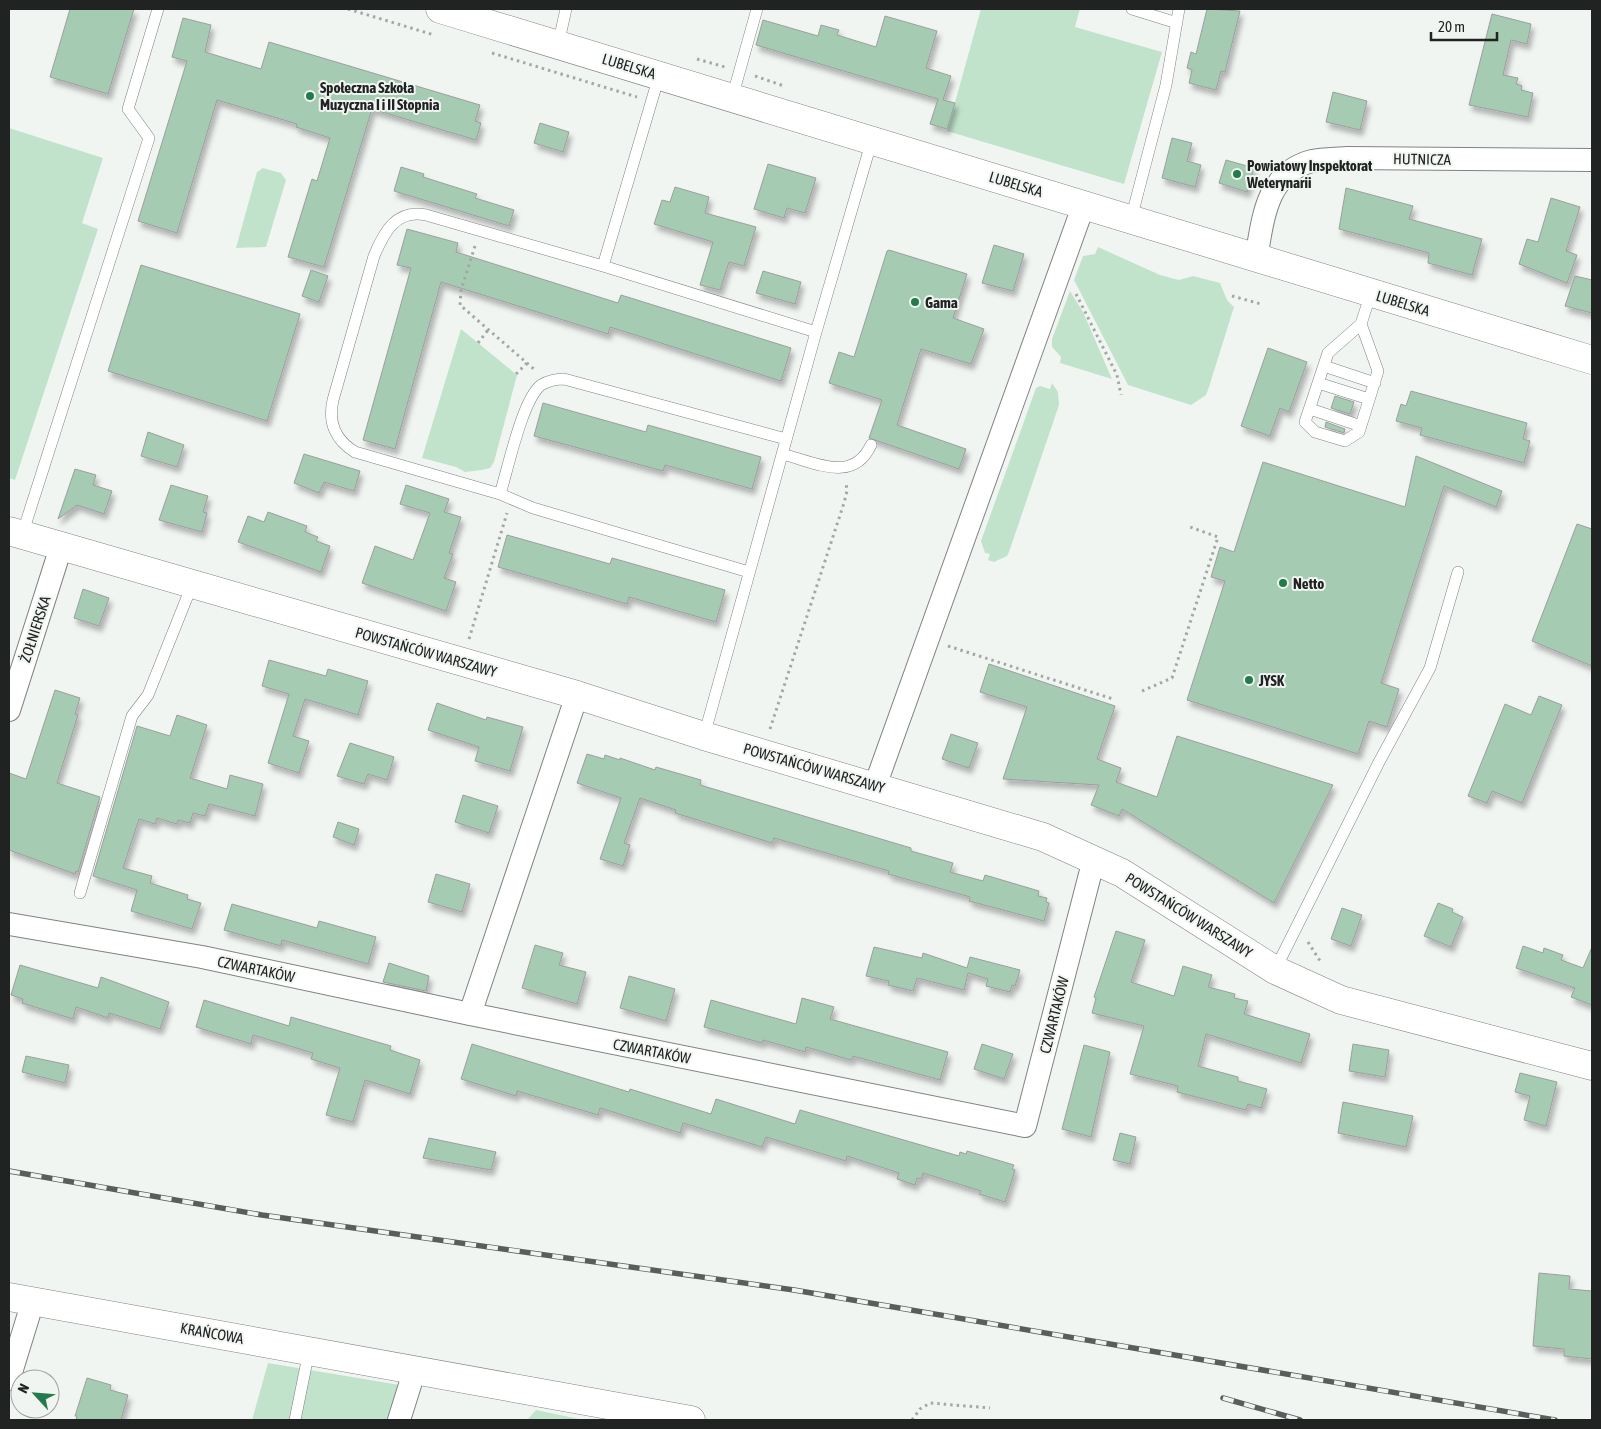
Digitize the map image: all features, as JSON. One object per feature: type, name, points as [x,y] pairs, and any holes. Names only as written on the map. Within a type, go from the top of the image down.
[{"type":"street","name":"LUBELSKA","points":[[440,9],[1592,360]]},
{"type":"street","name":"HUTNICZA","points":[[1256,258],[1265,214],[1278,182],[1288,172],[1312,161],[1346,158],[1592,160]]},
{"type":"street","points":[[875,786],[1084,204]]},
{"type":"street","name":"POWSTAŃCÓW WARSZAWY","points":[[16,533],[577,695],[704,736],[1043,837],[1122,873],[1275,970],[1342,1000],[1592,1066]]},
{"type":"street","name":"ŻOŁNIERSKA","points":[[9,710],[61,547]]},
{"type":"street","points":[[470,1014],[577,695]]},
{"type":"street","name":"CZWARTAKÓW","points":[[9,924],[202,957],[470,1014],[1025,1126],[1094,859]]},
{"type":"street","points":[[9,1379],[21,1299]]},
{"type":"street","name":"KRAŃCOWA","points":[[21,1299],[415,1369],[643,1416],[691,1420]]},
{"type":"street","points":[[400,1420],[415,1369]]},
{"type":"lane","points":[[16,533],[149,138],[128,109],[158,9]]},
{"type":"lane","points":[[558,45],[566,9]]},
{"type":"lane","points":[[732,98],[757,9]]},
{"type":"lane","points":[[1132,9],[1177,23]]},
{"type":"lane","points":[[1131,219],[1166,85],[1179,9]]},
{"type":"lane","points":[[603,266],[659,76]]},
{"type":"lane","points":[[704,736],[816,332],[872,140]]},
{"type":"lane","points":[[749,572],[533,508],[506,496],[355,452],[344,445],[337,435],[331,420],[333,400],[374,256],[381,238],[391,224],[399,218],[417,213],[603,266],[816,332]]},
{"type":"lane","points":[[1361,324],[1378,371],[1359,432],[1345,441],[1315,432],[1305,422],[1328,353],[1361,324],[1372,293]]},
{"type":"lane","points":[[1324,366],[1375,382]]},
{"type":"lane","points":[[506,496],[528,404],[541,386],[549,382],[564,379],[786,439]]},
{"type":"lane","points":[[1318,383],[1369,399]]},
{"type":"lane","points":[[1310,409],[1361,426]]},
{"type":"lane","points":[[782,454],[844,468],[861,462],[871,445]]},
{"type":"lane","points":[[1275,970],[1379,762],[1430,668],[1458,572]]},
{"type":"lane","points":[[80,893],[132,716],[148,695],[192,585]]},
{"type":"lane","points":[[295,1420],[309,1350]]},
{"type":"path","points":[[480,231],[461,290],[460,305],[549,382]]},
{"type":"path","points":[[1074,290],[1117,376],[1121,395]]},
{"type":"path","points":[[1232,296],[1261,304]]},
{"type":"path","points":[[478,343],[488,330]]},
{"type":"path","points":[[516,374],[527,363]]},
{"type":"path","points":[[766,734],[773,725],[844,504],[847,491],[844,468]]},
{"type":"path","points":[[467,647],[506,496]]},
{"type":"path","points":[[1142,691],[1172,678],[1218,536],[1190,527]]},
{"type":"path","points":[[940,644],[1113,699]]},
{"type":"path","points":[[912,1420],[920,1408],[930,1403],[990,1408]]},
{"type":"green space","points":[[981,9],[1080,9],[1075,27],[1162,52],[1124,184],[947,131]]},
{"type":"green space","points":[[9,128],[103,158],[82,223],[98,229],[15,480],[9,478]]},
{"type":"green space","points":[[263,168],[281,173],[286,180],[266,247],[236,248],[257,172]]},
{"type":"green space","points":[[1098,247],[1160,275],[1179,280],[1193,276],[1220,283],[1227,300],[1234,307],[1206,395],[1191,405],[1128,385],[1074,280],[1083,256],[1095,254]]},
{"type":"green space","points":[[1070,291],[1083,312],[1112,379],[1060,363],[1061,357],[1052,347],[1052,339]]},
{"type":"green space","points":[[461,329],[517,375],[494,462],[490,468],[465,472],[456,467],[422,458]]},
{"type":"green space","points":[[1052,383],[1058,392],[1059,405],[1009,552],[1007,556],[994,562],[988,560],[990,554],[985,553],[981,541],[1036,388],[1040,386],[1050,389]]},
{"type":"green space","points":[[268,1363],[400,1385],[390,1420],[252,1420]]},
{"type":"green space","points":[[536,1410],[584,1420],[527,1420]]},
{"type":"building","points":[[70,9],[134,9],[108,94],[50,77]]},
{"type":"building","points":[[1207,9],[1240,11],[1225,72],[1221,71],[1216,90],[1189,83],[1192,70],[1187,68],[1191,52],[1196,54]]},
{"type":"building","points":[[1492,14],[1531,24],[1527,44],[1511,40],[1503,75],[1518,78],[1516,84],[1522,86],[1521,90],[1533,93],[1528,117],[1469,105]]},
{"type":"building","points":[[885,16],[937,31],[926,68],[951,76],[943,100],[955,103],[947,129],[930,124],[938,99],[756,45],[763,20],[818,36],[821,25],[839,30],[837,35],[876,47]]},
{"type":"building","points":[[183,18],[211,25],[205,52],[261,69],[269,42],[480,105],[475,121],[481,123],[476,140],[372,109],[324,267],[288,257],[312,179],[317,181],[330,138],[296,127],[297,124],[217,100],[177,233],[138,221],[187,61],[172,57]]},
{"type":"building","points":[[1333,92],[1367,101],[1360,130],[1326,122]]},
{"type":"building","points":[[540,123],[569,132],[563,152],[534,143]]},
{"type":"building","points":[[1172,138],[1192,143],[1187,161],[1201,165],[1195,187],[1162,178]]},
{"type":"building","name":"Powiatowy Inspektorat Weterynarii","points":[[1226,160],[1254,168],[1247,192],[1219,183]]},
{"type":"building","points":[[768,164],[816,178],[805,213],[787,208],[784,218],[754,209]]},
{"type":"building","points":[[401,167],[424,174],[423,177],[477,194],[475,198],[514,210],[509,226],[394,191]]},
{"type":"building","points":[[675,187],[709,197],[705,213],[756,227],[744,266],[729,262],[720,290],[700,285],[713,242],[654,224],[662,200],[670,202]]},
{"type":"building","points":[[1346,188],[1413,206],[1409,219],[1482,239],[1472,275],[1428,263],[1429,253],[1339,229]]},
{"type":"building","points":[[1551,198],[1580,207],[1566,251],[1577,255],[1567,283],[1519,264],[1527,239],[1538,242]]},
{"type":"building","points":[[407,229],[458,243],[456,252],[618,303],[621,295],[791,348],[781,381],[610,327],[608,334],[441,282],[395,449],[363,440],[411,268],[397,265]]},
{"type":"building","points":[[994,245],[1024,254],[1013,291],[982,283]]},
{"type":"building","points":[[889,250],[967,274],[953,318],[984,329],[971,364],[921,349],[897,425],[966,449],[959,469],[869,438],[882,400],[829,383],[839,352],[854,357],[887,251]]},
{"type":"building","points":[[141,265],[300,314],[267,421],[108,371]]},
{"type":"building","points":[[311,270],[328,276],[319,302],[302,296]]},
{"type":"building","points":[[763,271],[801,282],[795,304],[756,293]]},
{"type":"building","points":[[1575,276],[1592,280],[1592,313],[1565,306]]},
{"type":"building","points":[[1268,348],[1307,362],[1289,412],[1280,408],[1270,436],[1241,426]]},
{"type":"building","points":[[1411,391],[1527,423],[1523,439],[1530,441],[1524,463],[1420,435],[1422,428],[1396,421],[1401,404],[1406,406]]},
{"type":"building","points":[[1335,396],[1354,402],[1350,414],[1331,408]]},
{"type":"building","points":[[543,403],[646,432],[648,425],[761,457],[752,489],[665,465],[663,471],[534,436]]},
{"type":"building","points":[[1326,422],[1345,429],[1344,433],[1325,427]]},
{"type":"building","points":[[148,432],[184,445],[177,467],[141,456]]},
{"type":"building","points":[[304,454],[360,471],[354,491],[324,482],[319,493],[294,483]]},
{"type":"building","points":[[1416,456],[1502,491],[1496,507],[1444,486],[1381,683],[1399,689],[1387,727],[1369,721],[1358,754],[1187,700],[1225,581],[1211,577],[1220,547],[1234,552],[1263,462],[1405,507]]},
{"type":"building","points":[[75,469],[96,475],[93,485],[112,491],[104,514],[77,505],[58,519]]},
{"type":"building","points":[[171,485],[208,496],[203,512],[207,513],[202,532],[159,520]]},
{"type":"building","points":[[406,485],[449,499],[444,512],[461,517],[449,553],[453,554],[444,578],[456,582],[446,611],[362,583],[375,546],[413,560],[430,513],[400,504]]},
{"type":"building","points":[[268,512],[307,526],[305,532],[318,537],[316,541],[330,546],[321,572],[238,542],[248,516],[264,522]]},
{"type":"building","points":[[1577,524],[1592,529],[1592,666],[1532,641]]},
{"type":"building","points":[[507,535],[610,564],[612,558],[725,590],[716,622],[629,597],[627,604],[498,567]]},
{"type":"building","points":[[83,589],[109,598],[99,626],[74,618]]},
{"type":"building","points":[[269,660],[326,676],[328,669],[368,681],[358,715],[305,699],[293,736],[309,741],[299,773],[268,763],[289,694],[262,686]]},
{"type":"building","points":[[989,664],[1115,706],[1097,759],[1121,768],[1116,782],[1157,797],[1177,736],[1333,785],[1274,903],[1122,809],[1119,816],[1091,805],[1099,785],[1003,779],[1027,707],[980,692]]},
{"type":"building","points":[[55,690],[80,698],[75,714],[78,715],[57,783],[100,797],[78,872],[76,871],[75,874],[9,850],[9,773],[26,779]]},
{"type":"building","points":[[1539,696],[1562,705],[1522,803],[1492,791],[1487,803],[1468,796],[1505,704],[1531,715]]},
{"type":"building","points":[[437,703],[486,720],[487,717],[523,727],[510,771],[475,761],[479,747],[428,730]]},
{"type":"building","points":[[177,715],[207,725],[190,778],[227,789],[230,775],[263,784],[255,816],[209,804],[205,816],[193,813],[190,823],[178,820],[177,824],[157,818],[155,824],[139,819],[123,868],[152,876],[150,883],[188,895],[187,899],[201,903],[192,929],[131,911],[137,890],[93,876],[137,726],[170,736]]},
{"type":"building","points":[[951,734],[978,743],[969,768],[942,759]]},
{"type":"building","points":[[350,743],[394,757],[387,780],[368,774],[364,784],[337,776]]},
{"type":"building","points":[[587,754],[604,759],[605,755],[620,760],[620,758],[655,770],[656,767],[701,780],[700,785],[911,848],[911,851],[953,863],[950,872],[983,881],[985,875],[1039,891],[1038,896],[1047,898],[1046,902],[1049,903],[1044,921],[969,901],[970,897],[888,874],[889,871],[774,838],[772,843],[675,813],[676,810],[640,798],[624,843],[630,845],[623,866],[600,859],[621,798],[577,783]]},
{"type":"building","points":[[463,795],[498,806],[489,833],[455,822]]},
{"type":"building","points":[[338,822],[359,829],[354,845],[333,837]]},
{"type":"building","points":[[436,874],[470,884],[462,912],[428,902]]},
{"type":"building","points":[[1438,903],[1453,909],[1452,912],[1463,917],[1451,947],[1424,936]]},
{"type":"building","points":[[232,904],[317,928],[319,921],[376,937],[368,964],[282,940],[281,946],[224,930]]},
{"type":"building","points":[[1342,908],[1362,915],[1351,946],[1331,939]]},
{"type":"building","points":[[1116,931],[1145,940],[1131,982],[1174,996],[1183,966],[1212,975],[1208,987],[1235,994],[1234,998],[1248,1001],[1244,1014],[1310,1034],[1301,1063],[1206,1034],[1198,1066],[1238,1077],[1238,1081],[1267,1089],[1261,1108],[1248,1104],[1246,1110],[1177,1092],[1178,1086],[1130,1074],[1144,1026],[1092,1013],[1096,998],[1094,997]]},
{"type":"building","points":[[535,945],[563,953],[559,965],[586,972],[577,1004],[522,988]]},
{"type":"building","points":[[1523,946],[1543,953],[1544,948],[1563,955],[1561,960],[1583,968],[1592,947],[1592,1005],[1571,997],[1575,988],[1516,968]]},
{"type":"building","points":[[874,947],[922,958],[923,953],[967,968],[970,957],[1020,970],[1015,986],[1012,985],[1010,992],[986,986],[988,979],[968,973],[964,990],[917,978],[913,991],[888,985],[889,981],[866,976]]},
{"type":"building","points":[[389,963],[429,976],[426,991],[383,982]]},
{"type":"building","points":[[20,965],[98,988],[101,977],[169,1002],[160,1029],[109,1013],[108,1018],[76,1007],[73,1019],[22,1003],[23,999],[11,995]]},
{"type":"building","points":[[629,976],[675,989],[666,1021],[620,1008]]},
{"type":"building","points":[[802,998],[834,1007],[830,1019],[948,1052],[940,1080],[853,1056],[851,1060],[806,1047],[805,1052],[763,1040],[762,1043],[704,1027],[711,1000],[796,1024]]},
{"type":"building","points":[[204,1000],[289,1026],[291,1017],[391,1046],[390,1050],[420,1060],[410,1094],[365,1080],[353,1122],[326,1115],[340,1068],[311,1059],[313,1053],[253,1035],[251,1044],[196,1027]]},
{"type":"building","points":[[472,1044],[629,1092],[630,1089],[711,1114],[716,1099],[795,1124],[800,1110],[959,1156],[960,1152],[966,1154],[967,1151],[1014,1165],[1012,1169],[1015,1170],[1005,1202],[979,1194],[981,1191],[923,1173],[921,1179],[917,1178],[915,1185],[897,1179],[899,1173],[847,1156],[846,1161],[766,1137],[762,1147],[683,1123],[680,1133],[600,1108],[598,1115],[517,1091],[516,1096],[461,1079]]},
{"type":"building","points":[[982,1044],[1013,1054],[1004,1079],[974,1069]]},
{"type":"building","points":[[1353,1044],[1389,1050],[1385,1077],[1349,1071]]},
{"type":"building","points":[[1084,1045],[1110,1052],[1091,1137],[1062,1129]]},
{"type":"building","points":[[26,1056],[69,1065],[65,1083],[22,1072]]},
{"type":"building","points":[[1520,1073],[1557,1082],[1546,1126],[1524,1120],[1530,1096],[1515,1092]]},
{"type":"building","points":[[1343,1102],[1413,1116],[1406,1147],[1338,1133]]},
{"type":"building","points":[[1120,1133],[1136,1137],[1130,1164],[1113,1160]]},
{"type":"building","points":[[429,1138],[496,1152],[491,1170],[423,1158]]},
{"type":"building","points":[[1539,1273],[1570,1276],[1569,1289],[1592,1291],[1592,1359],[1564,1356],[1564,1349],[1533,1346]]},
{"type":"building","points":[[87,1378],[111,1385],[110,1390],[128,1395],[121,1420],[76,1420],[77,1416],[75,1416]]},
{"type":"railway","points":[[9,1171],[262,1215],[794,1290],[1555,1420]]},
{"type":"railway","points":[[1223,1398],[1300,1420]]},
{"type":"place","name":"Społeczna Szkoła Muzyczna I i II Stopnia","points":[[310,96]]},
{"type":"place","name":"Powiatowy Inspektorat Weterynarii","points":[[1237,174]]},
{"type":"place","name":"Gama","points":[[915,302]]},
{"type":"place","name":"Netto","points":[[1283,583]]},
{"type":"place","name":"JYSK","points":[[1249,680]]}]
